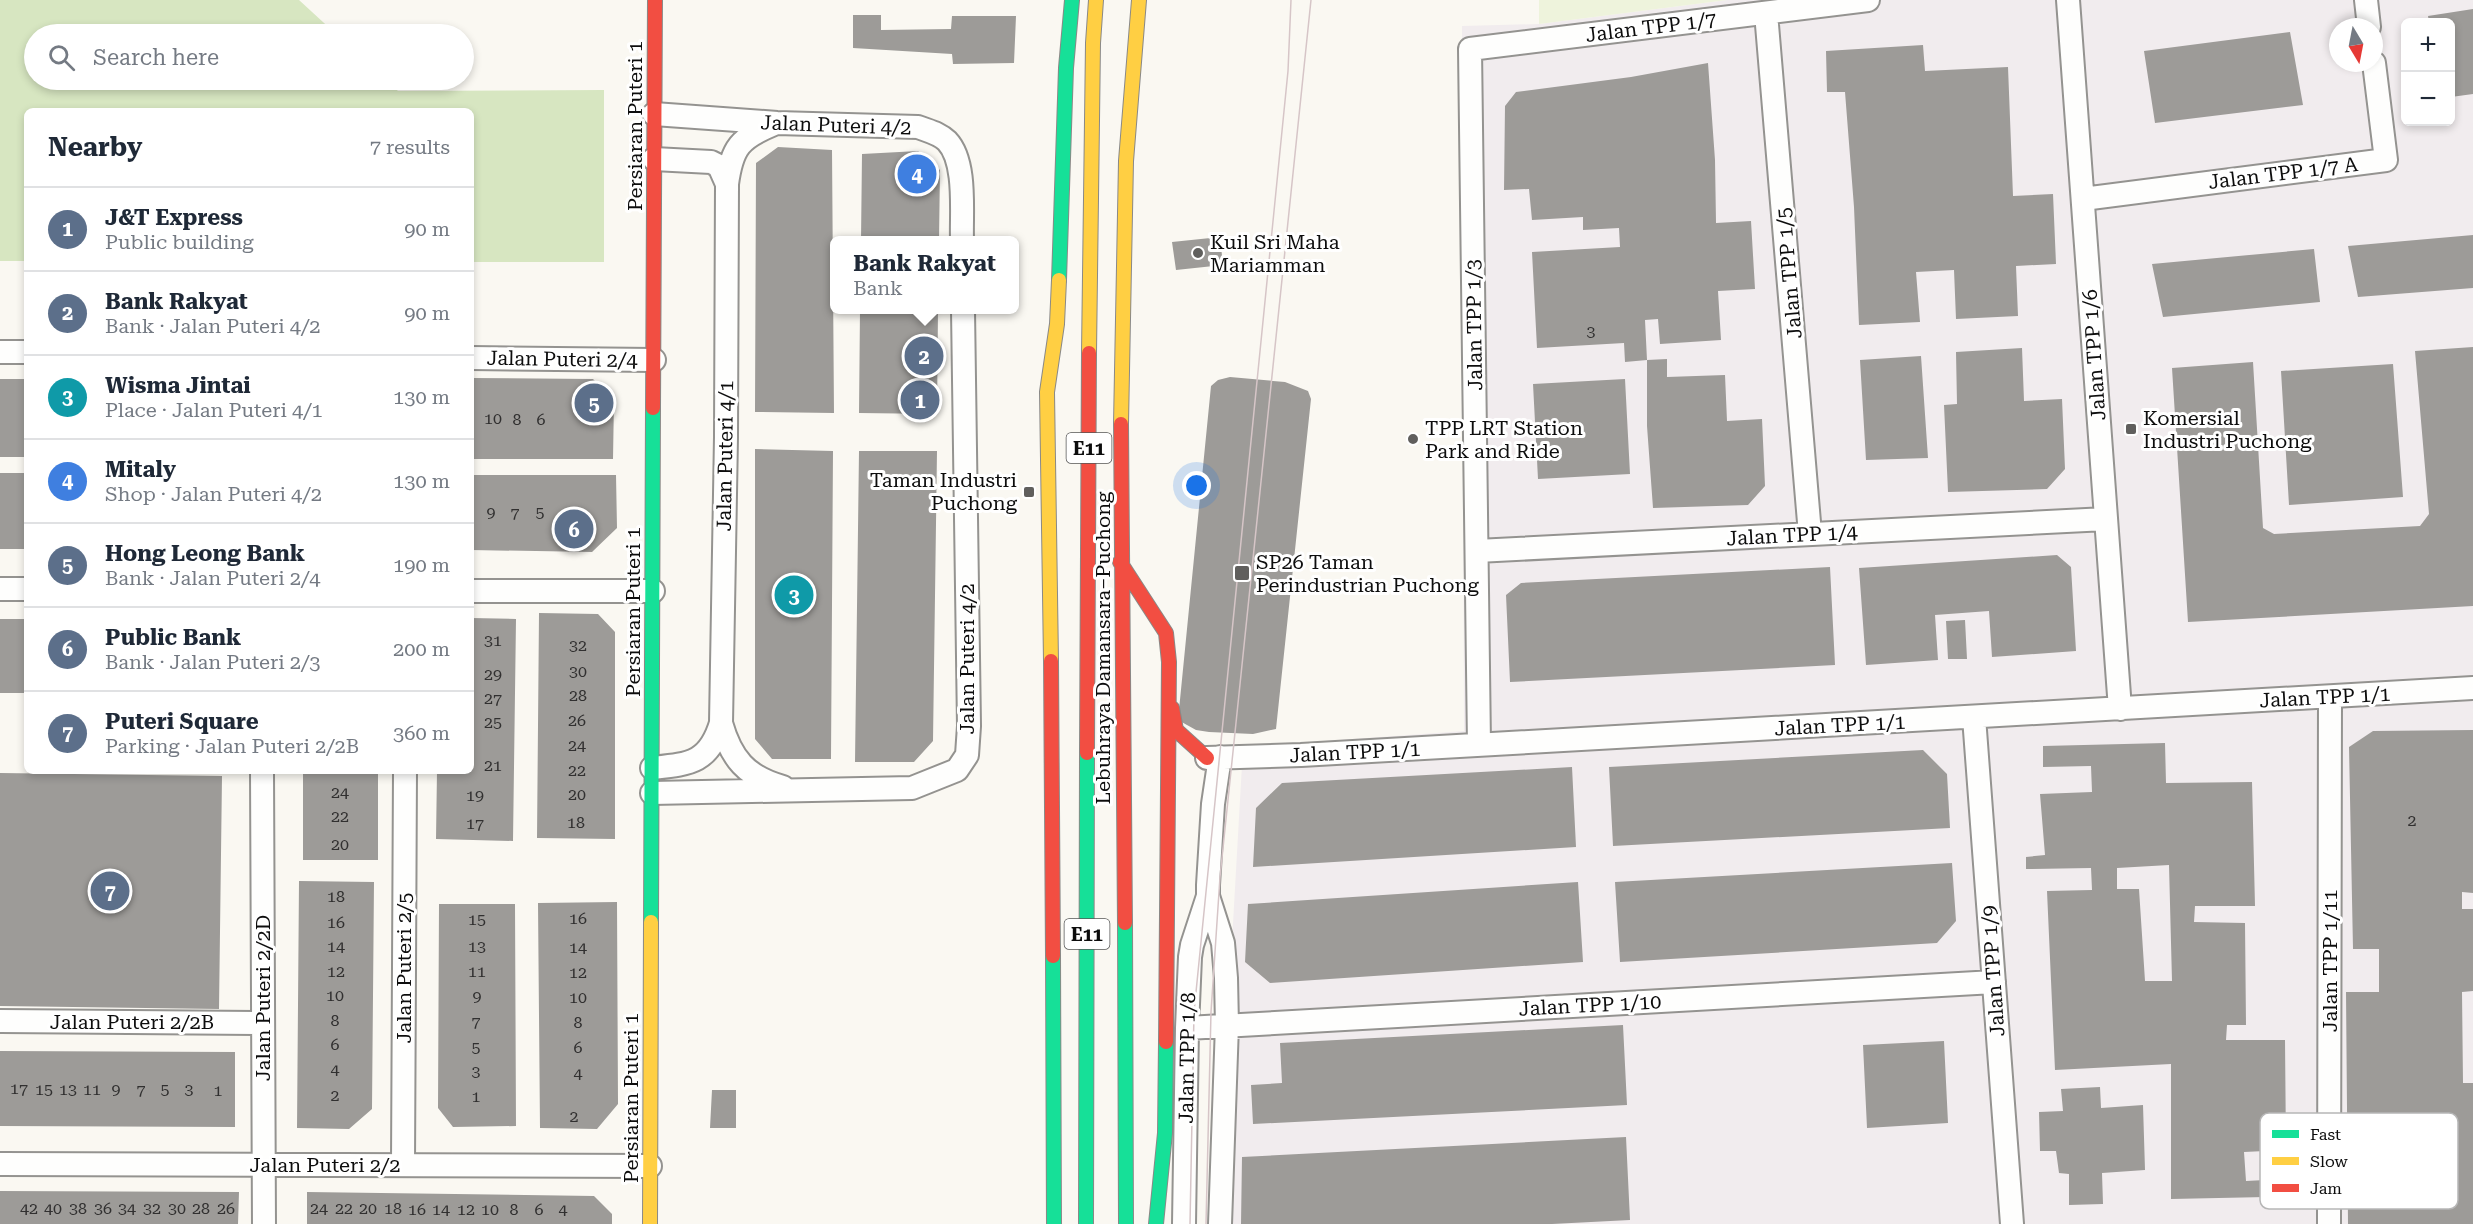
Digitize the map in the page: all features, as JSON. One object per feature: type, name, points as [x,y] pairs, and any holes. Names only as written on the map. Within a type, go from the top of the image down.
[{"type":"main road","name":"Persiaran Puteri 1","points":[[650,1224],[655,0]]},
{"type":"main road","points":[[1054,1224],[1053,859],[1047,392],[1056,324],[1066,68],[1072,0]]},
{"type":"main road","name":"Lebuhraya Damansara–Puchong","points":[[1086,1224],[1089,253],[1093,43],[1096,0]]},
{"type":"main road","name":"Lebuhraya Damansara–Puchong","points":[[1126,1224],[1127,1101],[1120,562],[1124,169],[1131,64],[1139,0]]},
{"type":"main road","points":[[1056,324],[1063,370]]},
{"type":"main road","points":[[1120,562],[1166,633],[1169,693],[1169,792],[1165,1133],[1156,1224]]},
{"type":"main road","name":"E11","points":[[1075,617],[1088,643]]},
{"type":"main road","points":[[1169,693],[1176,730],[1198,763],[1169,792]]},
{"type":"main road","points":[[1044,1224],[1054,1190]]},
{"type":"street","name":"Jalan TPP 1/7","points":[[1470,49],[1868,0]]},
{"type":"street","name":"Jalan TPP 1/6","points":[[2068,0],[2120,709]]},
{"type":"street","points":[[2366,0],[2368,18]]},
{"type":"street","name":"Jalan TPP 1/5","points":[[1766,13],[1810,534]]},
{"type":"street","name":"Jalan TPP 1/3","points":[[1470,49],[1479,745]]},
{"type":"street","name":"Jalan TPP 1/7 A","points":[[2083,199],[2386,160],[2375,72]]},
{"type":"street","name":"Jalan Puteri 4/2","points":[[654,114],[777,123],[918,127],[946,140],[959,163],[962,236]]},
{"type":"street","name":"Jalan Puteri 4/1","points":[[652,768],[696,760],[715,742],[721,723],[726,437],[727,184],[730,160],[737,147],[747,137],[777,123]]},
{"type":"street","points":[[654,159],[711,162],[719,166],[727,184]]},
{"type":"street","name":"Jalan Puteri 4/2","points":[[652,793],[912,788],[957,770],[967,755],[969,726],[963,314]]},
{"type":"street","points":[[0,352],[24,352]]},
{"type":"street","name":"Jalan Puteri 2/4","points":[[474,358],[654,360]]},
{"type":"street","name":"Jalan TPP 1/4","points":[[1477,551],[2106,519]]},
{"type":"street","points":[[0,589],[24,589]]},
{"type":"street","points":[[474,591],[653,591]]},
{"type":"street","name":"Jalan TPP 1/1","points":[[1198,763],[2473,688]]},
{"type":"street","name":"Jalan TPP 1/11","points":[[2325,1113],[2330,697]]},
{"type":"street","name":"Jalan TPP 1/9","points":[[1974,717],[2012,1224]]},
{"type":"street","points":[[721,723],[726,741],[744,768],[771,784],[796,790]]},
{"type":"street","name":"Jalan TPP 1/8","points":[[1184,1224],[1187,1028],[1192,945],[1208,896],[1213,804],[1198,763]]},
{"type":"street","name":"Jalan Puteri 2/2D","points":[[262,774],[264,1224]]},
{"type":"street","name":"Jalan Puteri 2/5","points":[[403,1165],[405,774]]},
{"type":"street","name":"Jalan TPP 1/8","points":[[1208,896],[1223,944],[1227,1025],[1220,1224]]},
{"type":"street","name":"Jalan TPP 1/10","points":[[1187,1028],[1994,982]]},
{"type":"street","name":"Jalan Puteri 2/2B","points":[[0,1021],[263,1023]]},
{"type":"street","name":"Jalan Puteri 2/2","points":[[0,1164],[651,1166]]},
{"type":"street","name":"Jalan TPP 1/11","points":[[2324,1209],[2324,1224]]},
{"type":"shaded area","points":[[1727,0],[2473,0],[2473,1224],[1216,1224],[1243,747],[1464,731],[1462,26],[1539,24]]},
{"type":"green space","points":[[0,0],[299,0],[325,24],[24,24],[24,90],[604,90],[604,262],[474,262],[474,108],[24,108],[24,261],[0,261]]},
{"type":"green space","points":[[1539,0],[1727,0],[1539,24]]},
{"type":"building","points":[[2473,9],[2473,94],[2455,96],[2455,18],[2428,18],[2428,16]]},
{"type":"building","points":[[853,15],[881,15],[881,30],[951,29],[952,16],[1016,16],[1014,63],[953,64],[952,54],[853,48]]},
{"type":"building","points":[[2290,32],[2303,105],[2155,123],[2144,51]]},
{"type":"building","points":[[1923,45],[1925,71],[2008,67],[2013,196],[2053,194],[2056,264],[2016,266],[2018,316],[1956,319],[1954,270],[1916,272],[1920,322],[1859,325],[1854,207],[1845,92],[1827,92],[1826,51]]},
{"type":"building","points":[[1708,63],[1715,160],[1716,223],[1751,221],[1755,289],[1718,291],[1721,340],[1660,344],[1658,319],[1645,320],[1647,360],[1625,362],[1624,343],[1537,348],[1532,252],[1620,247],[1619,228],[1583,230],[1583,217],[1532,220],[1529,189],[1504,190],[1505,106],[1516,92],[1631,77]]},
{"type":"building","points":[[778,147],[832,150],[830,314],[833,314],[834,413],[755,412],[756,163]]},
{"type":"building","points":[[918,151],[940,170],[939,236],[861,236],[862,154]]},
{"type":"building","points":[[2473,235],[2473,288],[2358,297],[2348,246]]},
{"type":"building","name":"Kuil Sri Maha Mariamman","points":[[1220,237],[1223,265],[1176,270],[1172,242]]},
{"type":"building","points":[[2314,249],[2320,302],[2163,317],[2152,264]]},
{"type":"building","points":[[860,314],[938,314],[937,414],[859,413]]},
{"type":"building","points":[[2473,347],[2473,606],[2188,622],[2172,368],[2253,362],[2263,528],[2274,534],[2420,526],[2429,514],[2415,351]]},
{"type":"building","points":[[2022,348],[2024,401],[2062,399],[2065,469],[2047,489],[1948,492],[1944,405],[1957,404],[1956,352]]},
{"type":"building","points":[[1921,356],[1928,458],[1866,460],[1860,360]]},
{"type":"building","points":[[1667,359],[1667,377],[1725,375],[1727,421],[1762,419],[1765,486],[1748,505],[1653,508],[1647,426],[1647,360]]},
{"type":"building","points":[[2393,364],[2403,497],[2289,505],[2281,371]]},
{"type":"building","name":"SP26 Taman Perindustrian Puchong","points":[[1230,377],[1285,382],[1308,391],[1311,399],[1276,729],[1253,734],[1196,730],[1178,720],[1211,386],[1218,380]]},
{"type":"building","points":[[474,378],[593,379],[614,400],[613,459],[474,459]]},
{"type":"building","points":[[0,379],[24,379],[24,457],[0,457]]},
{"type":"building","points":[[1625,379],[1630,474],[1538,479],[1533,384]]},
{"type":"building","points":[[755,449],[833,451],[831,759],[772,759],[755,739]]},
{"type":"building","points":[[859,451],[937,451],[933,741],[914,762],[855,762]]},
{"type":"building","points":[[0,473],[24,473],[24,549],[0,549]]},
{"type":"building","points":[[474,475],[616,475],[617,528],[592,552],[474,550]]},
{"type":"building","points":[[2057,555],[2071,567],[2076,651],[1992,657],[1989,611],[1935,615],[1938,660],[1866,665],[1859,568]]},
{"type":"building","points":[[1830,567],[1835,665],[1510,682],[1506,595],[1521,583]]},
{"type":"building","points":[[539,613],[598,614],[615,632],[615,839],[537,838]]},
{"type":"building","points":[[474,618],[516,619],[513,841],[436,839],[437,774],[474,774]]},
{"type":"building","points":[[0,619],[24,619],[24,693],[0,693]]},
{"type":"building","points":[[1965,620],[1967,659],[1948,659],[1946,621]]},
{"type":"building","points":[[2473,730],[2473,893],[2462,892],[2462,909],[2473,909],[2473,991],[2462,992],[2463,1083],[2473,1083],[2473,1224],[2348,1224],[2348,1209],[2458,1209],[2458,1113],[2347,1113],[2346,992],[2379,992],[2379,949],[2353,949],[2349,747],[2373,731]]},
{"type":"building","points":[[2165,743],[2166,783],[2252,782],[2255,906],[2195,906],[2194,922],[2245,923],[2246,1025],[2227,1025],[2226,1040],[2285,1040],[2286,1113],[2260,1113],[2260,1151],[2244,1152],[2246,1181],[2260,1180],[2260,1197],[2171,1199],[2171,1064],[2055,1070],[2047,891],[2092,890],[2091,868],[2026,869],[2026,857],[2045,855],[2040,794],[2092,792],[2091,766],[2043,767],[2043,746]],"holes":[[[2169,865],[2172,981],[2145,981],[2139,889],[2117,889],[2117,868]]]},
{"type":"building","points":[[1923,750],[1947,774],[1950,828],[1613,846],[1609,767]]},
{"type":"building","points":[[1572,767],[1576,847],[1253,867],[1256,808],[1282,783]]},
{"type":"building","points":[[0,773],[222,776],[219,1009],[0,1006]]},
{"type":"building","points":[[303,774],[378,774],[378,860],[303,860]]},
{"type":"building","points":[[1952,863],[1956,921],[1937,943],[1620,962],[1615,882]]},
{"type":"building","points":[[299,881],[374,882],[372,1109],[349,1129],[297,1128]]},
{"type":"building","points":[[1578,882],[1583,962],[1270,983],[1245,962],[1248,904]]},
{"type":"building","points":[[617,902],[618,1104],[597,1129],[540,1128],[538,903]]},
{"type":"building","points":[[439,904],[515,904],[516,1126],[453,1127],[438,1108]]},
{"type":"building","points":[[1623,1025],[1627,1105],[1253,1124],[1251,1085],[1282,1083],[1280,1043]]},
{"type":"building","points":[[1944,1041],[1948,1123],[1867,1128],[1863,1045]]},
{"type":"building","points":[[0,1051],[235,1052],[235,1127],[0,1126]]},
{"type":"building","points":[[2100,1087],[2101,1108],[2143,1105],[2145,1170],[2102,1173],[2103,1204],[2069,1205],[2069,1174],[2059,1173],[2056,1151],[2040,1151],[2039,1112],[2063,1111],[2061,1089]]},
{"type":"building","points":[[712,1090],[736,1090],[736,1128],[710,1128]]},
{"type":"building","points":[[1626,1137],[1630,1220],[1552,1224],[1241,1224],[1242,1157]]},
{"type":"building","points":[[0,1191],[239,1192],[238,1224],[0,1224]]},
{"type":"building","points":[[307,1192],[594,1196],[612,1214],[612,1224],[307,1224]]},
{"type":"tram line","points":[[1190,1224],[1194,1012],[1288,71],[1291,0]]},
{"type":"tram line","points":[[1206,1224],[1211,1012],[1220,877],[1311,0]]},
{"type":"traffic: fast","points":[[1059,280],[1066,68],[1072,0]]},
{"type":"traffic: fast","points":[[651,922],[653,408]]},
{"type":"traffic: fast","points":[[1086,1224],[1087,753]]},
{"type":"traffic: fast","points":[[1125,923],[1126,1224]]},
{"type":"traffic: fast","points":[[1053,956],[1054,1224]]},
{"type":"traffic: fast","points":[[1156,1224],[1165,1133],[1166,1042]]},
{"type":"traffic: slow","points":[[1089,353],[1093,43],[1096,0]]},
{"type":"traffic: slow","points":[[1121,424],[1126,161],[1139,0]]},
{"type":"traffic: slow","points":[[1051,661],[1047,392],[1057,324],[1059,280]]},
{"type":"traffic: slow","points":[[650,1224],[651,922]]},
{"type":"traffic: jam","points":[[653,408],[655,0]]},
{"type":"traffic: jam","points":[[1087,753],[1089,353]]},
{"type":"traffic: jam","points":[[1121,424],[1125,923]]},
{"type":"traffic: jam","points":[[1120,562],[1166,633],[1169,662],[1166,1042]]},
{"type":"traffic: jam","points":[[1051,661],[1053,956]]},
{"type":"traffic: jam","points":[[1172,708],[1176,730],[1207,758]]},
{"type":"place","name":"Mitaly","points":[[917,174]]},
{"type":"place","name":"Kuil Sri Maha Mariamman","points":[[1198,253]]},
{"type":"place","name":"Bank Rakyat","points":[[924,356]]},
{"type":"place","name":"J&T Express","points":[[920,400]]},
{"type":"place","name":"Hong Leong Bank","points":[[594,403]]},
{"type":"place","name":"Komersial Industri Puchong","points":[[2131,429]]},
{"type":"place","name":"TPP LRT Station Park and Ride","points":[[1413,439]]},
{"type":"place","name":"Taman Industri Puchong","points":[[1029,492]]},
{"type":"place","name":"Public Bank","points":[[574,529]]},
{"type":"place","name":"SP26 Taman Perindustrian Puchong","points":[[1242,573]]},
{"type":"place","name":"Wisma Jintai","points":[[794,595]]},
{"type":"place","name":"Puteri Square","points":[[110,891]]}]
